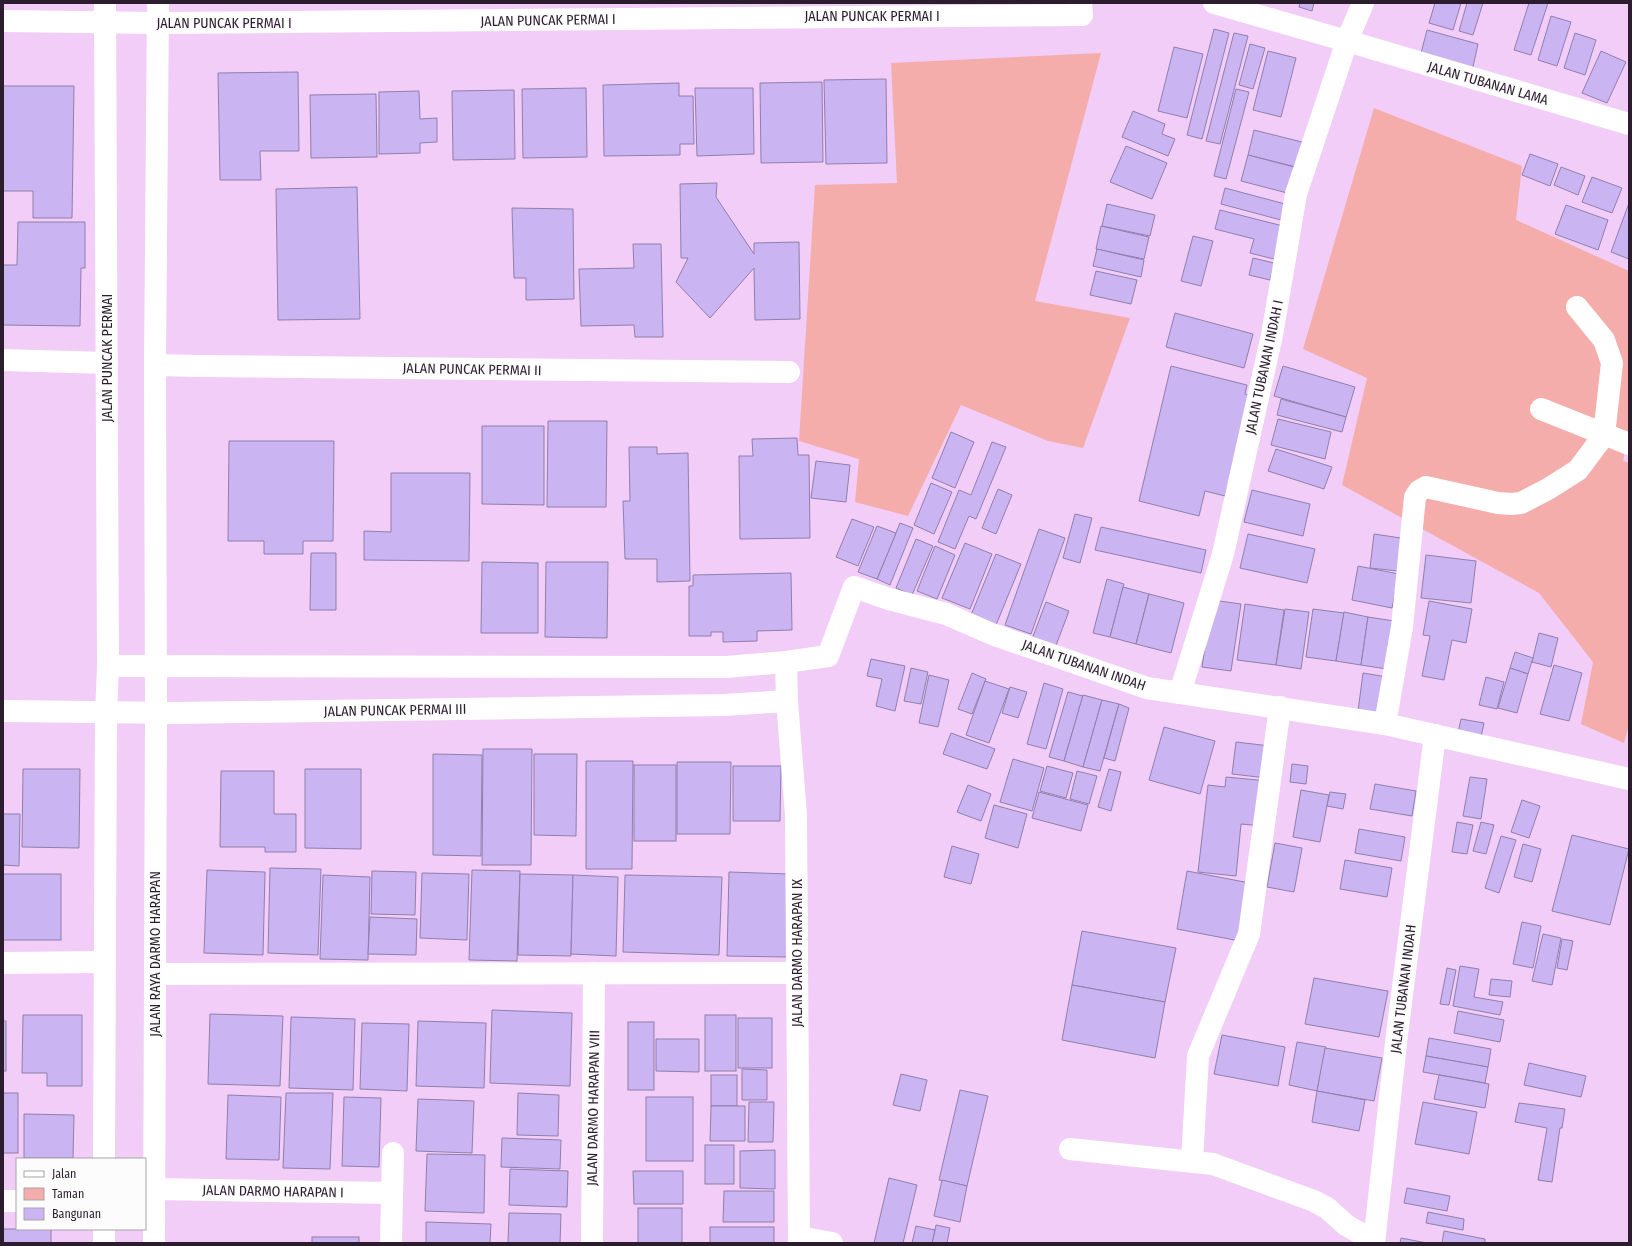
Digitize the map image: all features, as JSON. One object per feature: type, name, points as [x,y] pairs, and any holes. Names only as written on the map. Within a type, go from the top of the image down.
[{"type":"street","name":"JALAN PUNCAK PERMAI I","points":[[3,21],[104,13],[794,10],[1082,14],[1081,3]]},
{"type":"street","name":"JALAN TUBANAN LAMA","points":[[1214,3],[1629,124]]},
{"type":"street","points":[[1347,41],[1363,3]]},
{"type":"street","name":"JALAN PUNCAK PERMAI","points":[[96,713],[108,666],[104,13]]},
{"type":"street","points":[[156,666],[155,365],[157,13]]},
{"type":"street","name":"JALAN TUBANAN INDAH I","points":[[1180,693],[1223,554],[1272,335],[1296,194],[1347,41]]},
{"type":"street","points":[[1386,724],[1402,628],[1415,497],[1419,491],[1426,487],[1498,503],[1520,503],[1548,489],[1578,470],[1604,435],[1612,363],[1604,340],[1577,307]]},
{"type":"street","points":[[3,360],[107,363]]},
{"type":"street","name":"JALAN PUNCAK PERMAI II","points":[[155,365],[789,372]]},
{"type":"street","points":[[1541,409],[1629,444]]},
{"type":"street","name":"JALAN TUBANAN INDAH","points":[[786,662],[828,656],[854,587],[889,599],[946,614],[992,634],[1147,688],[1386,724],[1629,779]]},
{"type":"street","points":[[108,666],[726,667],[786,662]]},
{"type":"street","name":"JALAN DARMO HARAPAN IX","points":[[786,662],[787,701],[796,815],[799,1240]]},
{"type":"street","name":"JALAN RAYA DARMO HARAPAN","points":[[154,1243],[156,666]]},
{"type":"street","name":"JALAN PUNCAK PERMAI III","points":[[3,711],[156,713],[724,705],[787,701]]},
{"type":"street","points":[[1192,1161],[1198,1056],[1249,934],[1280,707]]},
{"type":"street","points":[[96,713],[105,962],[104,1158]]},
{"type":"street","name":"JALAN TUBANAN INDAH","points":[[1374,1242],[1396,1034],[1435,735]]},
{"type":"street","points":[[3,963],[105,962]]},
{"type":"street","name":"JALAN DARMO HARAPAN VIII","points":[[592,1243],[594,973]]},
{"type":"street","points":[[155,974],[797,974]]},
{"type":"street","points":[[1070,1149],[1213,1164],[1314,1200],[1327,1208],[1346,1225],[1374,1242]]},
{"type":"street","points":[[391,1243],[393,1153]]},
{"type":"street","name":"JALAN DARMO HARAPAN I","points":[[154,1188],[392,1193]]},
{"type":"street","points":[[3,1201],[16,1201]]},
{"type":"street","points":[[104,1230],[104,1243]]},
{"type":"street","points":[[799,1240],[832,1243]]},
{"type":"green space","points":[[1101,53],[1035,301],[1130,318],[1083,448],[1048,441],[961,405],[908,516],[855,502],[859,459],[799,441],[815,185],[897,183],[891,63]]},
{"type":"green space","points":[[1374,108],[1522,166],[1516,220],[1629,271],[1629,432],[1623,461],[1629,463],[1629,725],[1624,743],[1581,724],[1593,662],[1539,593],[1342,485],[1367,378],[1303,349]]},
{"type":"building","points":[[1300,3],[1314,3],[1312,11],[1299,7]]},
{"type":"building","points":[[1435,3],[1461,3],[1453,30],[1429,23]]},
{"type":"building","points":[[1467,3],[1483,3],[1473,35],[1459,31]]},
{"type":"building","points":[[1529,3],[1548,3],[1531,55],[1514,50]]},
{"type":"building","points":[[1551,16],[1571,22],[1557,66],[1538,60]]},
{"type":"building","points":[[1214,29],[1229,33],[1202,139],[1187,135]]},
{"type":"building","points":[[1427,30],[1478,44],[1471,76],[1419,61]]},
{"type":"building","points":[[1234,33],[1248,36],[1220,144],[1206,141]]},
{"type":"building","points":[[1575,33],[1596,40],[1585,75],[1564,68]]},
{"type":"building","points":[[1250,44],[1265,48],[1253,89],[1239,85]]},
{"type":"building","points":[[1174,47],[1203,54],[1187,118],[1158,111]]},
{"type":"building","points":[[1268,51],[1296,58],[1281,117],[1253,110]]},
{"type":"building","points":[[1601,51],[1626,62],[1607,103],[1582,93]]},
{"type":"building","points":[[298,72],[299,151],[260,151],[261,180],[220,180],[218,73]]},
{"type":"building","points":[[886,79],[887,163],[826,164],[824,80]]},
{"type":"building","points":[[822,82],[823,162],[761,163],[760,83]]},
{"type":"building","points":[[679,83],[679,96],[693,96],[694,144],[680,144],[680,155],[604,156],[603,85]]},
{"type":"building","points":[[3,86],[74,86],[72,218],[33,218],[33,191],[3,191]]},
{"type":"building","points":[[586,88],[587,157],[523,158],[522,89]]},
{"type":"building","points":[[695,88],[753,88],[754,154],[697,156]]},
{"type":"building","points":[[1236,89],[1249,92],[1226,179],[1214,176]]},
{"type":"building","points":[[514,90],[515,159],[453,160],[452,91]]},
{"type":"building","points":[[419,91],[420,119],[437,118],[437,142],[420,143],[420,153],[379,154],[379,92]]},
{"type":"building","points":[[376,94],[377,157],[311,158],[310,95]]},
{"type":"building","points":[[1133,111],[1165,124],[1162,134],[1175,139],[1168,156],[1122,137]]},
{"type":"building","points":[[1254,130],[1306,143],[1300,168],[1248,155]]},
{"type":"building","points":[[1126,146],[1167,163],[1152,199],[1110,182]]},
{"type":"building","points":[[1530,154],[1558,164],[1550,186],[1522,175]]},
{"type":"building","points":[[1248,155],[1298,168],[1291,194],[1241,181]]},
{"type":"building","points":[[1561,167],[1585,176],[1578,195],[1554,185]]},
{"type":"building","points":[[1592,177],[1622,188],[1612,213],[1582,202]]},
{"type":"building","points":[[717,183],[716,197],[754,254],[754,243],[799,242],[800,319],[755,320],[754,268],[710,318],[676,282],[688,258],[681,258],[680,184]]},
{"type":"building","points":[[357,187],[360,319],[278,320],[276,189]]},
{"type":"building","points":[[1225,188],[1285,204],[1281,220],[1221,204]]},
{"type":"building","points":[[1629,203],[1629,259],[1611,252]]},
{"type":"building","points":[[1107,204],[1155,215],[1150,236],[1102,226]]},
{"type":"building","points":[[1566,205],[1608,220],[1598,250],[1555,234]]},
{"type":"building","points":[[512,208],[573,209],[574,299],[526,300],[526,278],[514,278]]},
{"type":"building","points":[[1220,210],[1283,226],[1274,259],[1250,253],[1254,239],[1215,229]]},
{"type":"building","points":[[18,222],[85,222],[85,268],[81,268],[80,326],[3,325],[3,265],[17,265]]},
{"type":"building","points":[[1101,226],[1149,237],[1144,259],[1096,249]]},
{"type":"building","points":[[1193,236],[1213,241],[1201,286],[1181,281]]},
{"type":"building","points":[[633,244],[661,244],[663,337],[635,337],[634,325],[581,326],[579,269],[634,268]]},
{"type":"building","points":[[1097,249],[1144,260],[1141,277],[1093,266]]},
{"type":"building","points":[[1253,258],[1274,263],[1270,280],[1249,275]]},
{"type":"building","points":[[1096,271],[1137,280],[1131,304],[1090,295]]},
{"type":"building","points":[[1175,313],[1253,334],[1244,368],[1166,347]]},
{"type":"building","points":[[1171,366],[1247,385],[1245,394],[1252,396],[1225,496],[1205,491],[1199,516],[1139,501]]},
{"type":"building","points":[[1283,366],[1355,387],[1346,417],[1274,396]]},
{"type":"building","points":[[1281,399],[1346,417],[1342,432],[1277,415]]},
{"type":"building","points":[[1278,419],[1331,432],[1325,459],[1271,445]]},
{"type":"building","points":[[548,421],[607,421],[606,507],[547,507]]},
{"type":"building","points":[[482,426],[544,426],[544,505],[482,504]]},
{"type":"building","points":[[951,432],[974,442],[955,488],[932,478]]},
{"type":"building","points":[[797,438],[798,455],[809,455],[810,538],[740,539],[739,456],[753,456],[752,439]]},
{"type":"building","points":[[229,441],[334,441],[333,541],[303,541],[303,554],[264,554],[264,541],[228,541]]},
{"type":"building","points":[[992,442],[1006,447],[976,519],[969,516],[955,549],[938,542],[959,490],[971,495]]},
{"type":"building","points":[[629,447],[657,447],[657,454],[688,453],[690,581],[657,582],[657,559],[625,559],[623,501],[630,501]]},
{"type":"building","points":[[1276,449],[1332,467],[1324,489],[1268,471]]},
{"type":"building","points":[[816,461],[850,465],[846,502],[811,498]]},
{"type":"building","points":[[391,473],[470,473],[469,561],[364,560],[364,531],[391,532]]},
{"type":"building","points":[[931,483],[952,492],[934,534],[914,525]]},
{"type":"building","points":[[998,489],[1012,495],[996,534],[982,528]]},
{"type":"building","points":[[1252,490],[1310,504],[1303,536],[1244,522]]},
{"type":"building","points":[[1075,514],[1092,518],[1080,563],[1063,558]]},
{"type":"building","points":[[852,519],[874,527],[858,566],[836,557]]},
{"type":"building","points":[[900,523],[913,528],[890,585],[877,579]]},
{"type":"building","points":[[877,526],[896,533],[877,579],[858,572]]},
{"type":"building","points":[[1101,527],[1206,550],[1201,573],[1095,550]]},
{"type":"building","points":[[1039,529],[1065,538],[1031,634],[1005,625]]},
{"type":"building","points":[[1248,534],[1315,549],[1307,583],[1240,568]]},
{"type":"building","points":[[1374,534],[1401,538],[1398,571],[1370,568]]},
{"type":"building","points":[[916,539],[933,546],[912,595],[896,588]]},
{"type":"building","points":[[965,543],[992,554],[970,609],[942,598]]},
{"type":"building","points":[[935,546],[955,555],[937,599],[917,591]]},
{"type":"building","points":[[311,553],[336,553],[336,610],[310,610]]},
{"type":"building","points":[[996,554],[1021,564],[996,625],[971,615]]},
{"type":"building","points":[[1426,555],[1476,561],[1471,603],[1421,598]]},
{"type":"building","points":[[482,562],[538,563],[538,633],[481,633]]},
{"type":"building","points":[[546,562],[608,562],[607,638],[545,637]]},
{"type":"building","points":[[1358,566],[1399,574],[1392,608],[1352,600]]},
{"type":"building","points":[[791,573],[792,630],[757,631],[757,641],[723,642],[723,632],[711,632],[711,636],[689,636],[689,586],[693,586],[693,575]]},
{"type":"building","points":[[1107,579],[1124,584],[1110,637],[1093,633]]},
{"type":"building","points":[[1123,587],[1149,594],[1136,644],[1110,637]]},
{"type":"building","points":[[1149,594],[1184,603],[1171,653],[1136,644]]},
{"type":"building","points":[[1212,600],[1241,604],[1231,671],[1202,667]]},
{"type":"building","points":[[1429,601],[1472,609],[1466,643],[1452,640],[1444,680],[1422,676],[1430,636],[1423,635]]},
{"type":"building","points":[[1046,602],[1069,611],[1055,648],[1032,639]]},
{"type":"building","points":[[1245,604],[1284,610],[1276,665],[1237,660]]},
{"type":"building","points":[[1285,609],[1309,612],[1301,669],[1276,665]]},
{"type":"building","points":[[1313,609],[1344,613],[1336,661],[1306,657]]},
{"type":"building","points":[[1344,612],[1368,617],[1361,665],[1336,661]]},
{"type":"building","points":[[1368,617],[1401,622],[1393,670],[1361,665]]},
{"type":"building","points":[[1539,633],[1558,638],[1551,667],[1532,662]]},
{"type":"building","points":[[1515,652],[1533,658],[1528,674],[1510,668]]},
{"type":"building","points":[[871,659],[905,666],[895,711],[876,706],[882,679],[867,676]]},
{"type":"building","points":[[1554,665],[1582,673],[1569,721],[1540,714]]},
{"type":"building","points":[[911,668],[928,672],[921,704],[904,701]]},
{"type":"building","points":[[1510,668],[1528,674],[1517,713],[1498,708]]},
{"type":"building","points":[[972,673],[986,679],[972,714],[958,709]]},
{"type":"building","points":[[1363,673],[1387,677],[1381,715],[1358,711]]},
{"type":"building","points":[[929,675],[949,680],[938,727],[919,723]]},
{"type":"building","points":[[1486,677],[1504,682],[1497,709],[1479,705]]},
{"type":"building","points":[[985,681],[1009,689],[989,743],[966,735]]},
{"type":"building","points":[[1044,683],[1063,689],[1046,749],[1027,744]]},
{"type":"building","points":[[1010,687],[1027,692],[1018,718],[1002,713]]},
{"type":"building","points":[[1068,692],[1083,696],[1064,761],[1049,757]]},
{"type":"building","points":[[1083,695],[1102,700],[1083,767],[1064,761]]},
{"type":"building","points":[[1102,700],[1119,704],[1100,771],[1083,767]]},
{"type":"building","points":[[1119,704],[1129,708],[1115,761],[1104,758]]},
{"type":"building","points":[[1461,719],[1484,723],[1481,737],[1458,733]]},
{"type":"building","points":[[1164,727],[1215,741],[1200,794],[1149,780]]},
{"type":"building","points":[[951,733],[995,749],[987,769],[943,754]]},
{"type":"building","points":[[1236,742],[1270,746],[1267,778],[1232,774]]},
{"type":"building","points":[[483,749],[532,749],[531,865],[482,865]]},
{"type":"building","points":[[433,754],[482,755],[481,856],[433,855]]},
{"type":"building","points":[[534,754],[577,754],[576,836],[534,835]]},
{"type":"building","points":[[1013,759],[1044,768],[1032,811],[1000,802]]},
{"type":"building","points":[[586,761],[633,761],[632,869],[586,869]]},
{"type":"building","points":[[677,762],[731,762],[730,834],[677,834]]},
{"type":"building","points":[[1292,764],[1308,766],[1306,784],[1290,782]]},
{"type":"building","points":[[634,765],[676,765],[676,841],[634,841]]},
{"type":"building","points":[[733,766],[781,766],[780,821],[733,821]]},
{"type":"building","points":[[1047,766],[1073,773],[1066,798],[1040,791]]},
{"type":"building","points":[[23,769],[80,769],[79,848],[22,847]]},
{"type":"building","points":[[305,769],[361,769],[361,849],[305,848]]},
{"type":"building","points":[[1109,769],[1121,772],[1111,811],[1098,807]]},
{"type":"building","points":[[221,771],[274,771],[274,814],[296,814],[296,852],[265,852],[265,847],[220,847]]},
{"type":"building","points":[[1077,771],[1097,776],[1089,804],[1070,799]]},
{"type":"building","points":[[1226,777],[1268,781],[1263,826],[1241,824],[1236,876],[1198,872],[1208,785],[1225,787]]},
{"type":"building","points":[[1470,777],[1487,779],[1481,819],[1463,816]]},
{"type":"building","points":[[1375,784],[1416,791],[1412,816],[1370,809]]},
{"type":"building","points":[[968,785],[991,794],[981,821],[957,812]]},
{"type":"building","points":[[1301,790],[1329,795],[1320,842],[1293,837]]},
{"type":"building","points":[[1039,792],[1088,805],[1081,831],[1032,818]]},
{"type":"building","points":[[1330,792],[1346,794],[1343,809],[1327,806]]},
{"type":"building","points":[[1522,800],[1540,806],[1529,838],[1511,832]]},
{"type":"building","points":[[994,805],[1027,814],[1018,848],[985,838]]},
{"type":"building","points":[[3,814],[20,814],[19,866],[3,865]]},
{"type":"building","points":[[1457,822],[1473,825],[1467,854],[1452,852]]},
{"type":"building","points":[[1481,822],[1494,825],[1486,854],[1473,851]]},
{"type":"building","points":[[1359,829],[1405,837],[1401,861],[1355,853]]},
{"type":"building","points":[[1572,835],[1629,849],[1610,925],[1552,911]]},
{"type":"building","points":[[1501,836],[1516,840],[1499,893],[1485,888]]},
{"type":"building","points":[[1275,843],[1302,848],[1294,892],[1267,887]]},
{"type":"building","points":[[1523,844],[1541,849],[1532,882],[1514,877]]},
{"type":"building","points":[[952,846],[979,854],[971,884],[944,877]]},
{"type":"building","points":[[1345,860],[1392,868],[1387,897],[1340,889]]},
{"type":"building","points":[[270,868],[321,869],[318,955],[268,953]]},
{"type":"building","points":[[207,870],[265,872],[263,955],[204,953]]},
{"type":"building","points":[[472,870],[520,871],[517,961],[469,960]]},
{"type":"building","points":[[372,871],[416,872],[415,915],[371,914]]},
{"type":"building","points":[[1187,871],[1255,884],[1245,942],[1177,929]]},
{"type":"building","points":[[729,872],[789,874],[787,957],[727,956]]},
{"type":"building","points":[[422,873],[469,874],[467,940],[420,938]]},
{"type":"building","points":[[3,874],[61,874],[61,940],[3,940]]},
{"type":"building","points":[[520,874],[573,875],[571,956],[518,955]]},
{"type":"building","points":[[323,875],[370,877],[368,960],[320,959]]},
{"type":"building","points":[[573,875],[618,877],[616,956],[571,954]]},
{"type":"building","points":[[625,875],[722,877],[719,955],[623,952]]},
{"type":"building","points":[[370,917],[417,919],[416,955],[368,954]]},
{"type":"building","points":[[1522,922],[1541,926],[1533,968],[1513,964]]},
{"type":"building","points":[[1082,931],[1176,948],[1165,1002],[1072,985]]},
{"type":"building","points":[[1543,934],[1561,938],[1552,985],[1532,981]]},
{"type":"building","points":[[1562,939],[1573,941],[1567,970],[1557,968]]},
{"type":"building","points":[[1460,966],[1479,969],[1474,997],[1503,1002],[1500,1015],[1453,1006]]},
{"type":"building","points":[[1447,968],[1456,970],[1449,1005],[1440,1004]]},
{"type":"building","points":[[1314,978],[1388,991],[1379,1037],[1305,1024]]},
{"type":"building","points":[[1491,979],[1512,981],[1510,997],[1489,995]]},
{"type":"building","points":[[1072,985],[1165,1002],[1155,1058],[1062,1040]]},
{"type":"building","points":[[492,1010],[572,1013],[570,1086],[490,1083]]},
{"type":"building","points":[[1458,1011],[1504,1020],[1500,1042],[1454,1033]]},
{"type":"building","points":[[210,1014],[283,1016],[280,1086],[208,1084]]},
{"type":"building","points":[[23,1015],[82,1015],[82,1086],[47,1086],[47,1073],[22,1073]]},
{"type":"building","points":[[705,1015],[736,1015],[736,1071],[705,1071]]},
{"type":"building","points":[[291,1017],[355,1019],[353,1090],[289,1088]]},
{"type":"building","points":[[738,1018],[772,1018],[772,1068],[738,1068]]},
{"type":"building","points":[[3,1021],[6,1021],[6,1071],[3,1071]]},
{"type":"building","points":[[418,1021],[486,1023],[484,1088],[416,1086]]},
{"type":"building","points":[[628,1022],[654,1022],[654,1090],[628,1090]]},
{"type":"building","points":[[362,1023],[409,1024],[407,1091],[360,1089]]},
{"type":"building","points":[[1222,1035],[1285,1047],[1278,1086],[1214,1074]]},
{"type":"building","points":[[1429,1038],[1491,1049],[1488,1067],[1426,1056]]},
{"type":"building","points":[[656,1039],[699,1039],[699,1072],[656,1071]]},
{"type":"building","points":[[1297,1042],[1326,1047],[1317,1091],[1289,1085]]},
{"type":"building","points":[[1325,1048],[1382,1058],[1374,1101],[1317,1091]]},
{"type":"building","points":[[1426,1056],[1488,1067],[1485,1083],[1423,1072]]},
{"type":"building","points":[[1529,1063],[1586,1076],[1581,1097],[1524,1085]]},
{"type":"building","points":[[742,1069],[767,1070],[767,1100],[742,1100]]},
{"type":"building","points":[[901,1074],[927,1080],[920,1111],[893,1105]]},
{"type":"building","points":[[711,1075],[737,1075],[737,1106],[711,1106]]},
{"type":"building","points":[[1439,1075],[1489,1084],[1485,1108],[1434,1099]]},
{"type":"building","points":[[960,1090],[988,1096],[967,1186],[939,1180]]},
{"type":"building","points":[[1317,1091],[1365,1100],[1359,1131],[1312,1122]]},
{"type":"building","points":[[3,1093],[18,1093],[18,1153],[3,1153]]},
{"type":"building","points":[[286,1093],[333,1093],[330,1169],[283,1168]]},
{"type":"building","points":[[518,1093],[559,1095],[558,1136],[517,1135]]},
{"type":"building","points":[[228,1095],[281,1097],[279,1160],[226,1159]]},
{"type":"building","points":[[344,1097],[381,1098],[379,1167],[342,1166]]},
{"type":"building","points":[[646,1097],[693,1097],[693,1161],[646,1161]]},
{"type":"building","points":[[418,1099],[474,1101],[472,1153],[416,1151]]},
{"type":"building","points":[[749,1102],[774,1102],[773,1142],[748,1142]]},
{"type":"building","points":[[1423,1102],[1477,1112],[1469,1154],[1415,1144]]},
{"type":"building","points":[[1519,1103],[1565,1109],[1562,1128],[1560,1128],[1552,1182],[1538,1180],[1547,1128],[1515,1122]]},
{"type":"building","points":[[711,1106],[745,1106],[745,1141],[710,1141]]},
{"type":"building","points":[[24,1114],[74,1115],[73,1158],[24,1158]]},
{"type":"building","points":[[502,1138],[561,1140],[560,1169],[501,1167]]},
{"type":"building","points":[[705,1145],[734,1145],[734,1184],[705,1184]]},
{"type":"building","points":[[775,1150],[775,1189],[740,1188],[740,1151]]},
{"type":"building","points":[[427,1154],[485,1155],[484,1213],[425,1211]]},
{"type":"building","points":[[510,1169],[568,1171],[567,1207],[509,1205]]},
{"type":"building","points":[[633,1171],[683,1171],[683,1204],[634,1204]]},
{"type":"building","points":[[889,1178],[917,1185],[903,1243],[874,1243]]},
{"type":"building","points":[[942,1180],[967,1186],[960,1222],[934,1216]]},
{"type":"building","points":[[1407,1188],[1450,1196],[1447,1211],[1404,1203]]},
{"type":"building","points":[[724,1191],[774,1191],[774,1222],[723,1222]]},
{"type":"building","points":[[638,1208],[682,1208],[682,1243],[638,1243]]},
{"type":"building","points":[[1428,1212],[1464,1219],[1463,1230],[1426,1223]]},
{"type":"building","points":[[509,1213],[561,1214],[560,1243],[508,1243]]},
{"type":"building","points":[[426,1222],[491,1224],[490,1243],[426,1243]]},
{"type":"building","points":[[936,1225],[950,1228],[947,1243],[932,1243]]},
{"type":"building","points":[[916,1226],[935,1230],[932,1243],[912,1243]]},
{"type":"building","points":[[710,1227],[774,1227],[774,1243],[710,1243]]},
{"type":"building","points":[[3,1229],[51,1230],[51,1243],[3,1243]]},
{"type":"building","points":[[1444,1231],[1485,1239],[1485,1243],[1442,1243]]},
{"type":"building","points":[[312,1237],[359,1237],[359,1243],[312,1243]]},
{"type":"building","points":[[1401,1238],[1427,1243],[1400,1243]]}]
